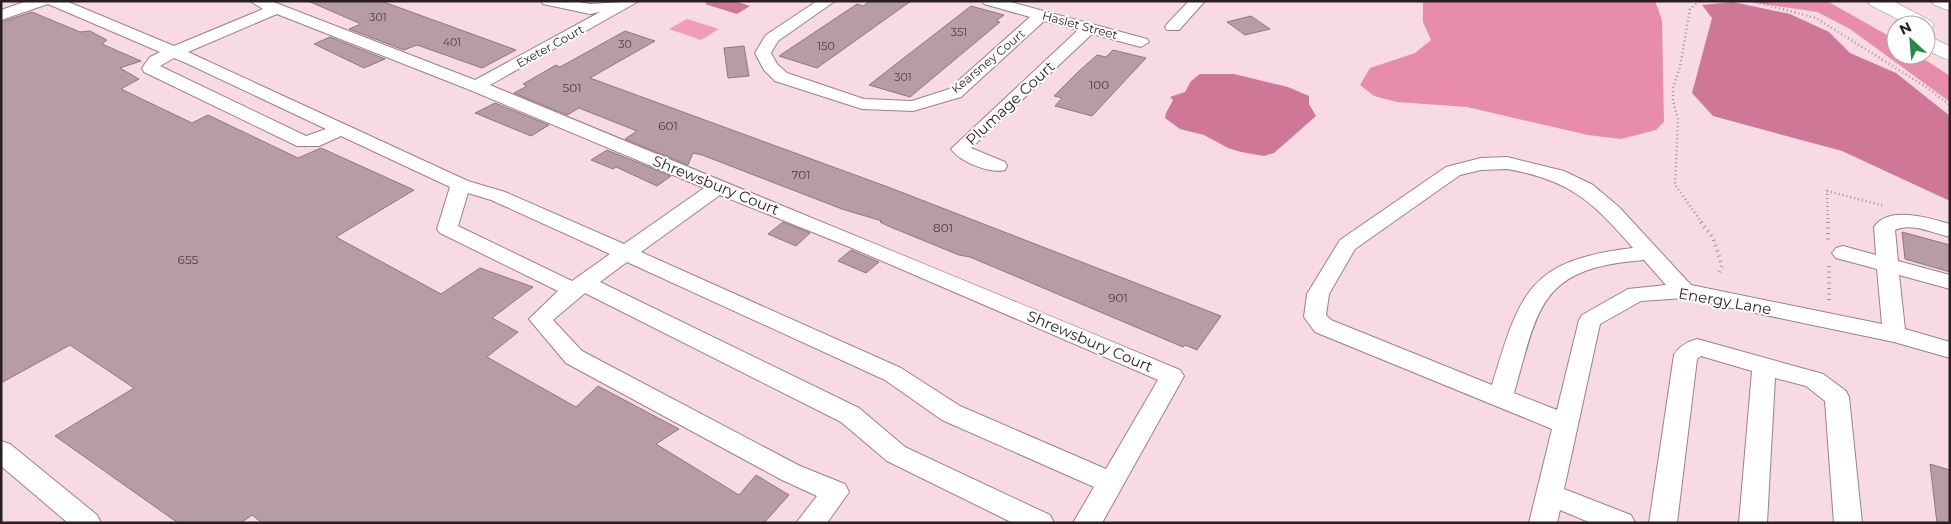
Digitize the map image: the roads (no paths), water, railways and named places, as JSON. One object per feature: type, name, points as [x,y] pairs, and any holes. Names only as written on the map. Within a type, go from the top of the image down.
[{"type":"highway","points":[[1859,1],[1886,17]]},
{"type":"highway","points":[[1877,1],[1904,15]]},
{"type":"highway","points":[[1941,1],[1950,5]]},
{"type":"highway","points":[[1936,31],[1950,38]]},
{"type":"highway","points":[[1936,47],[1950,55]]},
{"type":"street","points":[[1,16],[43,1]]},
{"type":"street","points":[[53,1],[175,52],[461,185],[498,196],[893,374],[951,413],[1111,483],[1087,523]]},
{"type":"street","name":"Shrewsbury Court","points":[[257,1],[476,86],[718,187],[859,243],[1172,376],[1111,483]]},
{"type":"street","points":[[548,1],[590,9],[628,3]]},
{"type":"street","name":"Kearsney Court","points":[[828,1],[772,38],[763,53],[770,66],[781,77],[862,104],[888,106],[913,106],[955,93],[1041,15]]},
{"type":"street","name":"Haslet Street","points":[[989,1],[1141,42]]},
{"type":"street","points":[[1173,28],[1198,1]]},
{"type":"street","name":"Exeter Court","points":[[476,86],[628,3]]},
{"type":"street","points":[[276,9],[156,60],[150,68],[304,142],[319,140],[340,130]]},
{"type":"street","name":"Plumage Court","points":[[998,166],[970,156],[960,150],[1089,28]]},
{"type":"street","points":[[216,100],[248,86]]},
{"type":"street","points":[[1565,424],[1323,326],[1314,317],[1318,294],[1347,245],[1453,171],[1480,164],[1507,163],[1557,175],[1586,189],[1612,212],[1684,291]]},
{"type":"street","points":[[461,185],[447,229],[579,287],[850,415],[896,454],[1040,523]]},
{"type":"street","points":[[718,187],[579,287],[540,319],[574,357],[791,473],[836,492],[810,523]]},
{"type":"street","points":[[1894,334],[1884,227],[1894,221],[1911,221],[1950,231]]},
{"type":"street","points":[[1500,398],[1525,319],[1534,298],[1552,280],[1584,263],[1620,255],[1650,253]]},
{"type":"street","points":[[1843,253],[1950,282]]},
{"type":"street","name":"Energy Lane","points":[[1542,523],[1590,320],[1636,294],[1684,291],[1894,334],[1950,350]]},
{"type":"street","points":[[1662,523],[1686,355],[1697,346],[1814,380],[1837,398],[1848,523]]},
{"type":"street","points":[[1753,523],[1764,367]]},
{"type":"street","points":[[1,451],[87,523]]},
{"type":"street","points":[[1549,494],[1621,523]]}]
